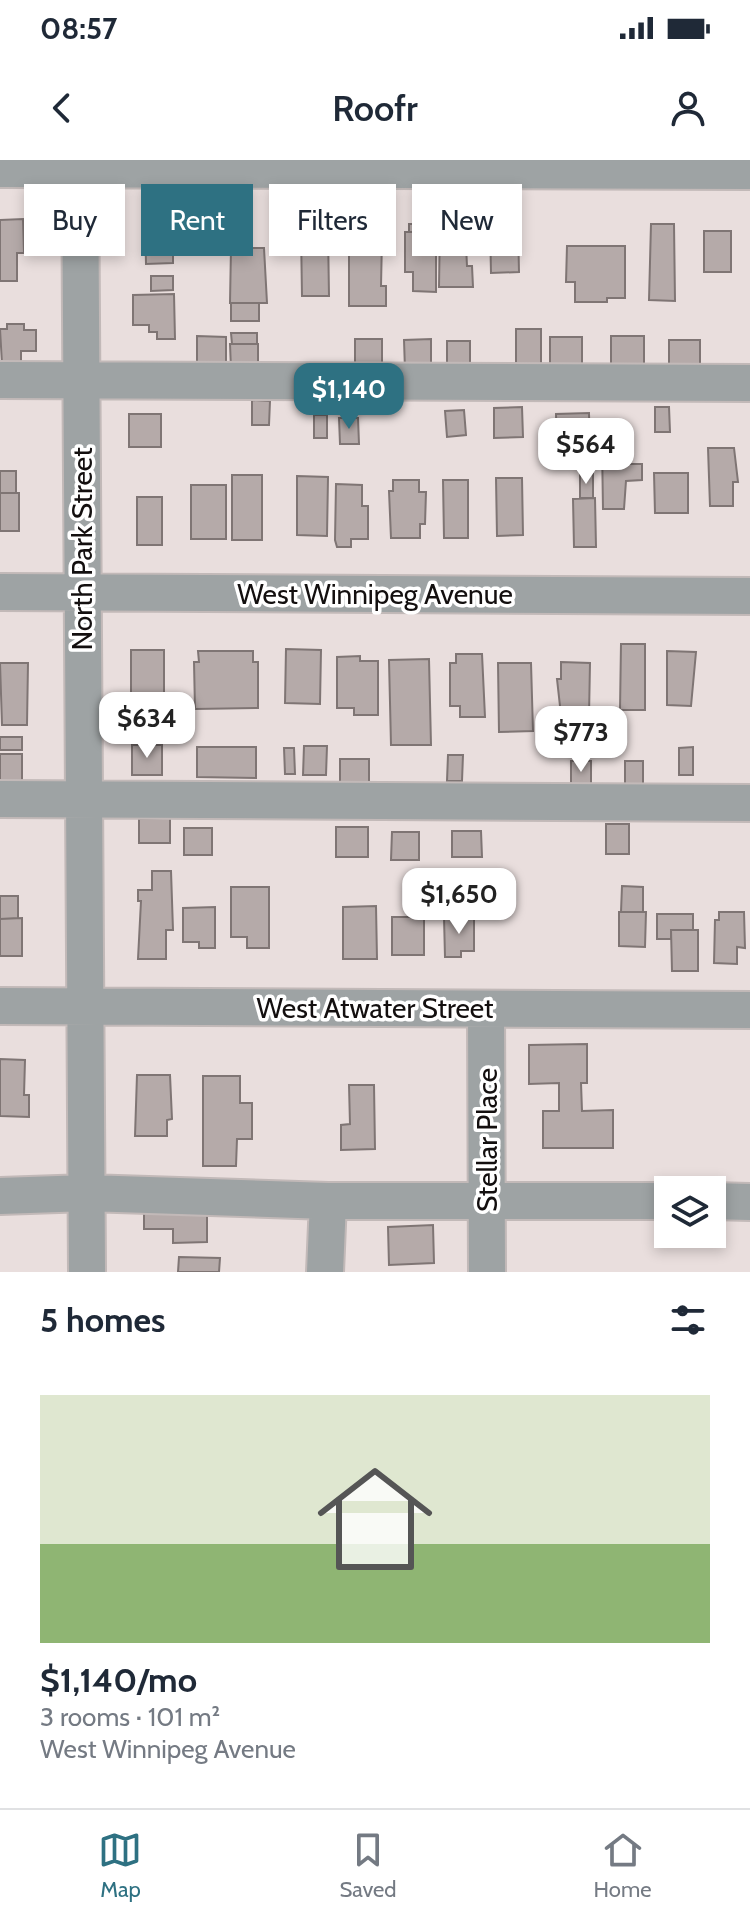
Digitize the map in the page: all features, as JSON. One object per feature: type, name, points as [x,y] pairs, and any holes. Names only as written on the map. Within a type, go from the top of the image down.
[{"type":"street","points":[[0,169],[80,165],[750,171]]},
{"type":"street","name":"North Park Street","points":[[80,165],[87,1271]]},
{"type":"street","points":[[0,380],[750,383]]},
{"type":"street","name":"West Winnipeg Avenue","points":[[0,592],[750,596]]},
{"type":"street","points":[[0,799],[750,803]]},
{"type":"street","name":"West Atwater Street","points":[[0,1006],[750,1010]]},
{"type":"street","name":"Stellar Place","points":[[486,1009],[487,1272]]},
{"type":"street","points":[[0,1196],[87,1193],[328,1201],[654,1201]]},
{"type":"street","points":[[325,1272],[328,1201]]},
{"type":"street","points":[[726,1201],[750,1202]]},
{"type":"building","points":[[23,219],[24,253],[17,253],[17,281],[0,281],[0,220]]},
{"type":"building","points":[[651,224],[674,224],[675,301],[649,300]]},
{"type":"building","points":[[704,231],[731,231],[731,272],[704,272]]},
{"type":"building","points":[[405,232],[412,232],[412,256],[436,256],[436,292],[413,291],[413,272],[405,272]]},
{"type":"building","points":[[567,246],[625,246],[625,298],[607,298],[607,302],[575,302],[575,282],[566,282]]},
{"type":"building","points":[[253,248],[264,248],[267,303],[230,303],[231,256],[253,256]]},
{"type":"building","points":[[146,256],[173,256],[173,263],[146,264]]},
{"type":"building","points":[[301,256],[328,256],[329,296],[302,296]]},
{"type":"building","points":[[349,256],[382,256],[381,286],[386,286],[386,306],[349,306]]},
{"type":"building","points":[[439,256],[467,256],[467,266],[472,266],[473,287],[439,287]]},
{"type":"building","points":[[491,256],[519,256],[519,272],[491,273]]},
{"type":"building","points":[[151,276],[173,276],[173,290],[151,291]]},
{"type":"building","points":[[174,294],[175,339],[157,339],[157,332],[149,332],[149,325],[133,325],[133,295]]},
{"type":"building","points":[[231,303],[259,303],[259,321],[231,321]]},
{"type":"building","points":[[7,324],[24,324],[24,330],[36,330],[36,351],[21,351],[21,364],[2,364],[0,329],[7,329]]},
{"type":"building","points":[[516,329],[541,329],[541,368],[516,368]]},
{"type":"building","points":[[231,333],[257,333],[257,344],[232,344]]},
{"type":"building","points":[[197,336],[226,337],[226,364],[197,364]]},
{"type":"building","points":[[611,336],[644,336],[644,370],[611,370]]},
{"type":"building","points":[[550,337],[582,337],[582,369],[550,369]]},
{"type":"building","points":[[355,339],[382,339],[382,366],[355,366]]},
{"type":"building","points":[[431,339],[431,370],[405,370],[404,340]]},
{"type":"building","points":[[669,340],[700,340],[700,373],[669,373]]},
{"type":"building","points":[[447,341],[470,341],[470,367],[447,367]]},
{"type":"building","points":[[230,344],[258,344],[258,369],[231,369]]},
{"type":"building","points":[[252,400],[270,401],[269,425],[252,425]]},
{"type":"building","points":[[522,407],[523,437],[494,438],[494,408]]},
{"type":"building","points":[[655,407],[669,407],[670,432],[655,432]]},
{"type":"building","points":[[464,410],[466,435],[447,437],[445,411]]},
{"type":"building","points":[[589,413],[590,454],[557,455],[556,414]]},
{"type":"building","points":[[129,414],[161,414],[161,447],[129,447]]},
{"type":"building","points":[[314,415],[327,415],[327,438],[314,438]]},
{"type":"building","points":[[339,418],[358,418],[359,444],[340,444]]},
{"type":"building","points":[[626,444],[626,464],[642,464],[642,480],[626,481],[624,509],[603,509],[602,445]]},
{"type":"building","points":[[708,448],[734,448],[738,482],[733,482],[733,506],[710,506]]},
{"type":"building","points":[[0,471],[16,471],[16,493],[0,493]]},
{"type":"building","points":[[654,473],[688,473],[688,513],[655,513]]},
{"type":"building","points":[[580,474],[593,474],[593,498],[580,498]]},
{"type":"building","points":[[232,475],[262,475],[262,540],[232,540]]},
{"type":"building","points":[[297,476],[328,477],[327,536],[297,535]]},
{"type":"building","points":[[496,478],[522,478],[523,535],[497,536]]},
{"type":"building","points":[[393,480],[419,480],[419,492],[426,492],[425,524],[420,524],[420,538],[391,538],[389,491],[393,491]]},
{"type":"building","points":[[443,480],[468,480],[468,538],[444,538]]},
{"type":"building","points":[[336,484],[362,485],[362,506],[368,506],[368,539],[351,539],[351,547],[337,547],[335,540]]},
{"type":"building","points":[[191,485],[226,485],[226,539],[191,539]]},
{"type":"building","points":[[0,493],[19,493],[19,531],[0,531]]},
{"type":"building","points":[[137,497],[162,497],[162,545],[137,545]]},
{"type":"building","points":[[595,498],[596,547],[574,547],[573,499]]},
{"type":"building","points":[[621,644],[645,644],[645,710],[620,710]]},
{"type":"building","points":[[286,649],[321,650],[320,704],[285,703]]},
{"type":"building","points":[[131,650],[164,650],[164,720],[131,720]]},
{"type":"building","points":[[198,651],[253,651],[253,662],[258,662],[258,708],[195,709],[194,662],[199,662]]},
{"type":"building","points":[[667,651],[696,652],[691,706],[667,705]]},
{"type":"building","points":[[456,654],[482,654],[485,717],[460,717],[460,706],[450,706],[450,663],[456,663]]},
{"type":"building","points":[[360,656],[360,661],[378,661],[378,715],[354,715],[354,708],[337,708],[337,657]]},
{"type":"building","points":[[429,659],[431,745],[391,745],[389,660]]},
{"type":"building","points":[[561,662],[590,663],[589,716],[561,715],[557,679],[561,679]]},
{"type":"building","points":[[0,663],[28,663],[27,725],[2,725]]},
{"type":"building","points":[[498,663],[531,663],[533,731],[499,732]]},
{"type":"building","points":[[0,737],[22,737],[22,750],[0,750]]},
{"type":"building","points":[[132,745],[162,745],[162,775],[132,775]]},
{"type":"building","points":[[304,746],[327,746],[326,775],[303,775]]},
{"type":"building","points":[[197,747],[256,747],[256,778],[197,777]]},
{"type":"building","points":[[693,747],[693,775],[679,775],[679,748]]},
{"type":"building","points":[[284,748],[294,748],[295,774],[285,774]]},
{"type":"building","points":[[0,754],[22,754],[22,783],[0,783]]},
{"type":"building","points":[[448,755],[463,755],[462,781],[447,781]]},
{"type":"building","points":[[340,759],[369,759],[369,787],[340,787]]},
{"type":"building","points":[[571,761],[591,761],[591,787],[571,787]]},
{"type":"building","points":[[625,761],[643,761],[643,787],[625,787]]},
{"type":"building","points":[[170,818],[170,843],[139,843],[139,819]]},
{"type":"building","points":[[606,824],[629,824],[629,854],[606,854]]},
{"type":"building","points":[[336,827],[368,827],[368,857],[336,857]]},
{"type":"building","points":[[184,828],[212,828],[212,855],[184,855]]},
{"type":"building","points":[[452,831],[481,831],[482,857],[452,857]]},
{"type":"building","points":[[392,832],[419,832],[419,860],[391,860]]},
{"type":"building","points":[[152,871],[171,871],[173,930],[166,930],[166,959],[138,959],[141,901],[138,901],[138,890],[152,890]]},
{"type":"building","points":[[622,886],[643,887],[643,912],[621,912]]},
{"type":"building","points":[[231,887],[269,887],[269,948],[247,948],[247,937],[231,937]]},
{"type":"building","points":[[0,896],[18,896],[18,918],[0,919]]},
{"type":"building","points":[[376,906],[377,959],[343,959],[343,907]]},
{"type":"building","points":[[215,907],[215,948],[199,948],[199,942],[183,942],[183,908]]},
{"type":"building","points":[[619,912],[646,912],[645,947],[619,946]]},
{"type":"building","points":[[719,912],[744,912],[745,948],[737,947],[737,964],[714,963],[715,920],[719,920]]},
{"type":"building","points":[[657,914],[693,914],[693,930],[671,930],[671,939],[657,939]]},
{"type":"building","points":[[392,917],[424,917],[424,955],[392,955]]},
{"type":"building","points":[[444,917],[474,917],[474,951],[461,951],[461,957],[445,957]]},
{"type":"building","points":[[22,918],[22,956],[0,956],[0,919]]},
{"type":"building","points":[[671,930],[698,930],[698,971],[672,971]]},
{"type":"building","points":[[587,1044],[587,1083],[581,1083],[582,1111],[613,1110],[613,1148],[543,1148],[543,1111],[559,1111],[559,1083],[529,1084],[529,1045]]},
{"type":"building","points":[[0,1059],[25,1060],[24,1095],[29,1095],[29,1117],[0,1116]]},
{"type":"building","points":[[137,1075],[170,1075],[172,1119],[167,1120],[167,1136],[135,1136]]},
{"type":"building","points":[[203,1076],[240,1076],[240,1103],[252,1103],[252,1139],[237,1139],[236,1166],[203,1166]]},
{"type":"building","points":[[349,1085],[374,1085],[375,1149],[341,1150],[341,1125],[350,1124]]},
{"type":"building","points":[[207,1208],[207,1242],[173,1243],[173,1229],[144,1229],[144,1209]]},
{"type":"building","points":[[433,1225],[434,1263],[389,1265],[388,1227]]},
{"type":"building","points":[[179,1257],[220,1258],[219,1272],[178,1272]]}]
